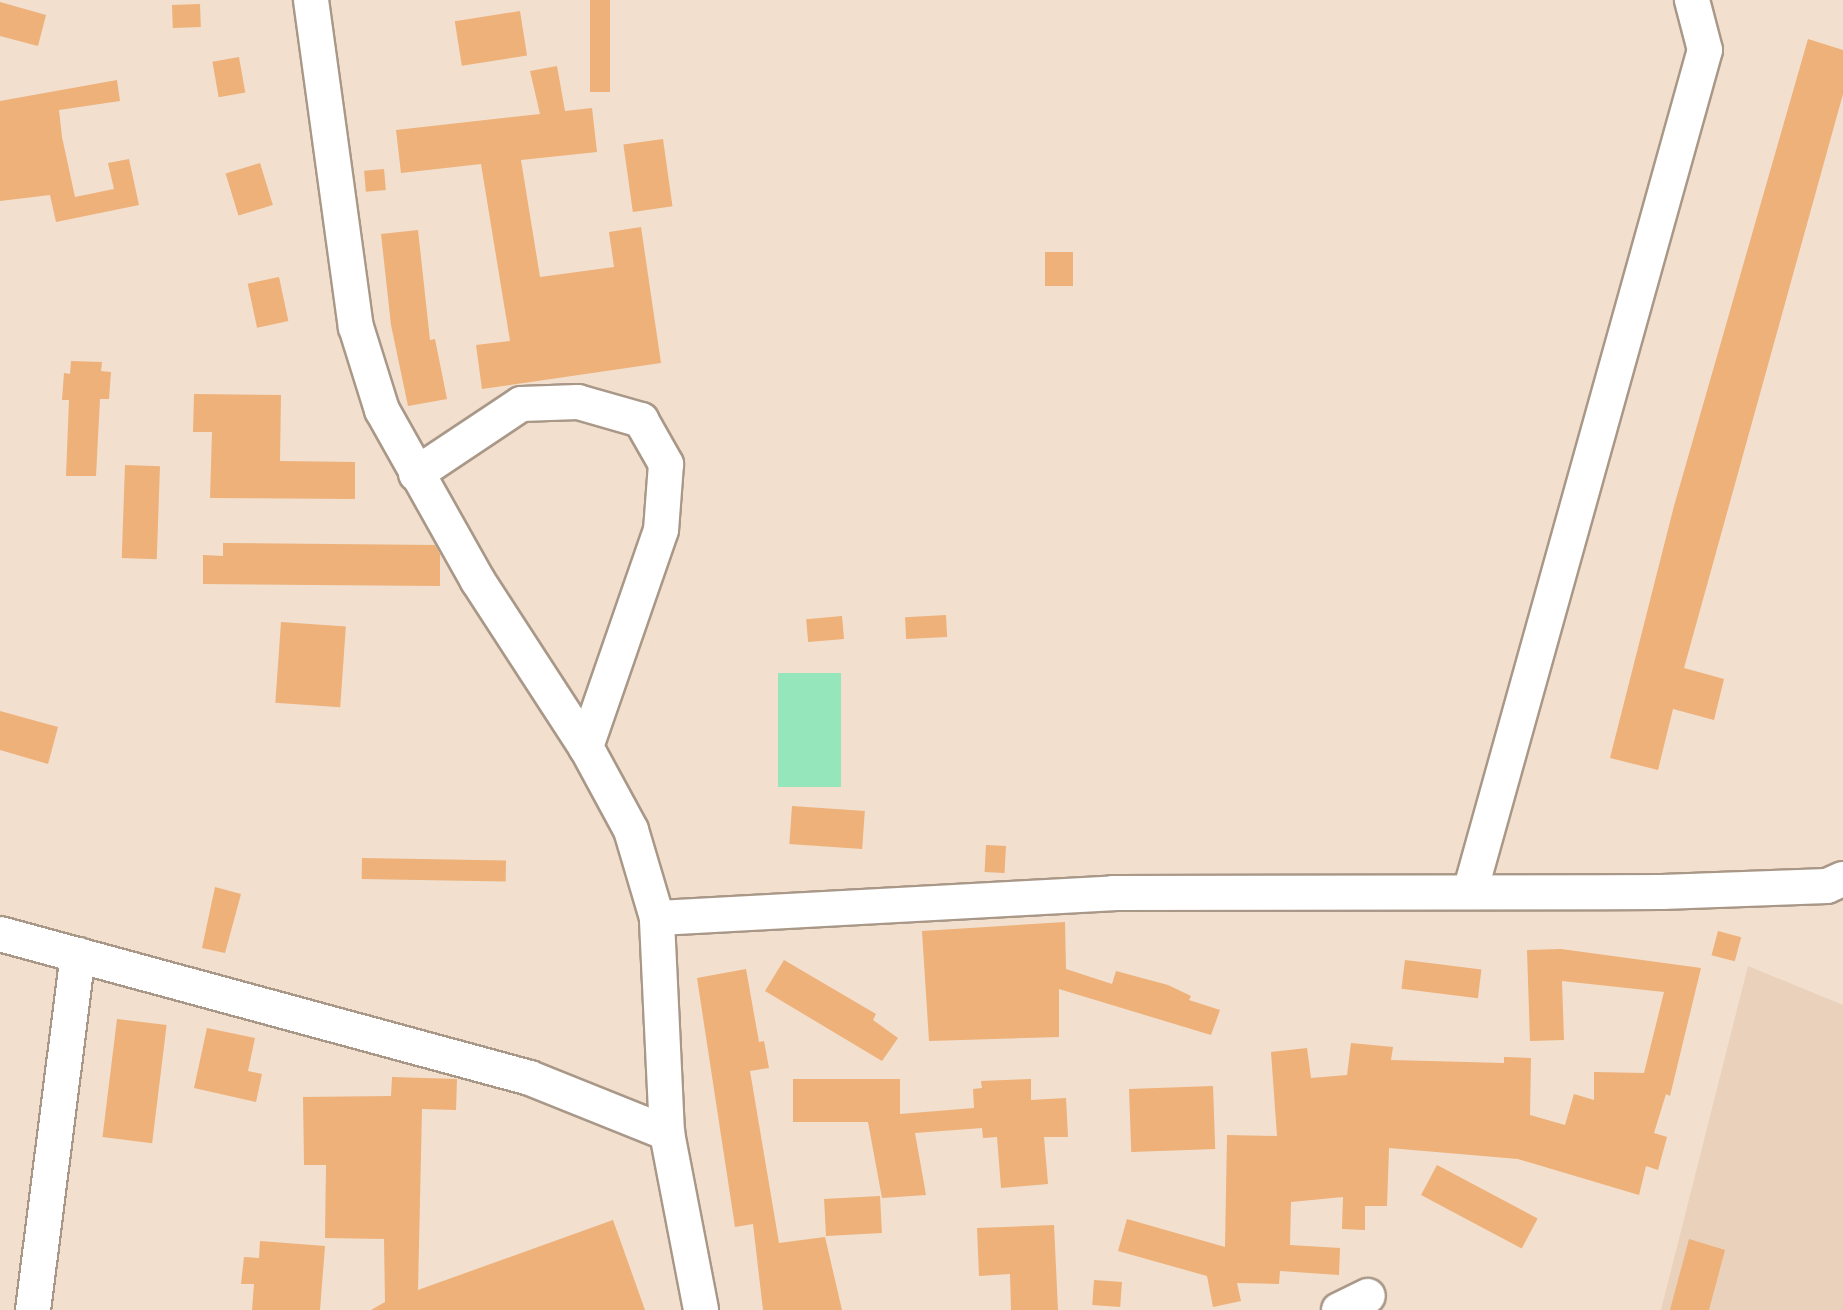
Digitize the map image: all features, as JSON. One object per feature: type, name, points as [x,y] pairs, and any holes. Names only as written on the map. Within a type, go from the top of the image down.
[{"type":"street","points":[[311,0],[356,327],[382,410],[478,581],[586,747],[631,830],[657,918],[667,1133],[701,1310]]},
{"type":"street","points":[[1470,892],[1705,50],[1692,0]]},
{"type":"street","points":[[416,474],[521,404],[578,402],[641,420],[666,464],[661,530],[586,747]]},
{"type":"street","points":[[657,918],[1113,893],[1812,887],[1843,879]]},
{"type":"street","points":[[0,934],[530,1078],[667,1133]]},
{"type":"street","points":[[33,1310],[78,955]]},
{"type":"shaded area","points":[[1748,966],[1843,1005],[1843,1310],[1661,1310]]},
{"type":"green space","points":[[778,673],[841,673],[841,787],[778,787]]},
{"type":"building","points":[[590,0],[610,0],[610,92],[590,92]]},
{"type":"building","points":[[0,2],[46,15],[38,46],[0,36]]},
{"type":"building","points":[[200,4],[201,27],[173,28],[172,5]]},
{"type":"building","points":[[520,11],[527,55],[462,66],[455,21]]},
{"type":"building","points":[[1808,39],[1843,50],[1843,94],[1684,668],[1724,679],[1714,720],[1673,709],[1658,770],[1610,758],[1674,506]]},
{"type":"building","points":[[239,57],[245,92],[219,97],[212,62]]},
{"type":"building","points":[[557,66],[565,111],[592,108],[597,152],[521,160],[540,277],[614,267],[609,232],[641,227],[661,363],[482,389],[476,345],[510,341],[481,164],[401,173],[396,130],[540,114],[530,71]]},
{"type":"building","points":[[117,80],[120,101],[59,110],[62,137],[75,197],[114,189],[108,163],[129,159],[139,205],[56,222],[50,195],[0,201],[0,101]]},
{"type":"building","points":[[663,139],[672,206],[633,212],[623,145]]},
{"type":"building","points":[[260,163],[273,205],[238,216],[226,174]]},
{"type":"building","points":[[384,169],[386,190],[366,192],[364,171]]},
{"type":"building","points":[[418,230],[430,340],[435,339],[447,399],[408,406],[391,325],[381,234]]},
{"type":"building","points":[[1045,252],[1073,252],[1073,286],[1045,286]]},
{"type":"building","points":[[279,277],[288,321],[257,328],[248,284]]},
{"type":"building","points":[[71,361],[102,362],[101,371],[111,372],[109,399],[100,399],[96,476],[66,476],[69,400],[62,400],[64,373],[70,374]]},
{"type":"building","points":[[194,394],[281,395],[280,461],[355,462],[355,499],[210,498],[212,432],[193,432]]},
{"type":"building","points":[[125,465],[160,466],[157,559],[122,558]]},
{"type":"building","points":[[223,543],[435,545],[440,554],[440,586],[203,584],[203,555],[223,556]]},
{"type":"building","points":[[946,615],[947,637],[906,639],[905,617]]},
{"type":"building","points":[[842,616],[844,639],[808,642],[806,619]]},
{"type":"building","points":[[281,622],[346,627],[340,707],[275,703]]},
{"type":"building","points":[[0,711],[58,727],[48,764],[0,750]]},
{"type":"building","points":[[792,806],[865,811],[862,849],[789,844]]},
{"type":"building","points":[[986,845],[1006,846],[1005,873],[985,872]]},
{"type":"building","points":[[362,858],[506,861],[506,882],[362,879]]},
{"type":"building","points":[[215,887],[241,894],[225,953],[202,948]]},
{"type":"building","points":[[1065,922],[1066,969],[1112,984],[1116,971],[1168,985],[1191,996],[1189,1000],[1220,1010],[1211,1035],[1059,989],[1059,1037],[929,1041],[922,931]]},
{"type":"building","points":[[1718,931],[1741,937],[1735,961],[1712,955]]},
{"type":"building","points":[[1561,949],[1701,968],[1670,1096],[1666,1094],[1654,1133],[1667,1137],[1658,1170],[1646,1166],[1639,1195],[1518,1159],[1389,1148],[1387,1206],[1365,1206],[1365,1230],[1342,1229],[1343,1197],[1291,1202],[1290,1245],[1340,1248],[1339,1275],[1280,1271],[1279,1284],[1237,1283],[1241,1301],[1213,1307],[1207,1276],[1118,1251],[1127,1219],[1225,1247],[1227,1135],[1277,1136],[1271,1052],[1307,1048],[1311,1078],[1347,1075],[1351,1043],[1393,1047],[1391,1060],[1504,1063],[1504,1057],[1531,1058],[1530,1115],[1565,1125],[1574,1094],[1594,1100],[1594,1072],[1644,1073],[1664,992],[1562,981],[1564,1040],[1530,1041],[1527,950]]},
{"type":"building","points":[[784,960],[876,1014],[873,1020],[898,1038],[882,1061],[765,991]]},
{"type":"building","points":[[1405,960],[1481,969],[1478,998],[1401,989]]},
{"type":"building","points":[[746,969],[759,1042],[764,1041],[769,1068],[750,1071],[779,1243],[825,1237],[842,1310],[763,1310],[753,1224],[735,1227],[697,978]]},
{"type":"building","points":[[117,1019],[167,1025],[152,1143],[102,1137]]},
{"type":"building","points":[[207,1028],[255,1038],[248,1071],[262,1074],[256,1102],[194,1088]]},
{"type":"building","points":[[392,1077],[457,1079],[456,1110],[422,1109],[418,1290],[613,1220],[645,1310],[371,1310],[385,1302],[384,1239],[325,1238],[326,1165],[304,1165],[303,1097],[391,1096]]},
{"type":"building","points":[[793,1079],[900,1079],[900,1114],[974,1108],[973,1089],[982,1088],[981,1081],[1031,1079],[1031,1100],[1066,1098],[1068,1137],[1044,1137],[1048,1184],[1001,1188],[997,1137],[983,1138],[982,1128],[915,1133],[926,1195],[882,1198],[868,1122],[793,1122]]},
{"type":"building","points":[[1213,1086],[1215,1149],[1131,1152],[1129,1089]]},
{"type":"building","points":[[1437,1165],[1538,1219],[1522,1249],[1421,1195]]},
{"type":"building","points":[[880,1196],[882,1233],[826,1236],[824,1199]]},
{"type":"building","points":[[1054,1225],[1058,1310],[1011,1310],[1010,1274],[979,1276],[977,1228]]},
{"type":"building","points":[[1689,1239],[1725,1250],[1709,1310],[1670,1310]]},
{"type":"building","points":[[260,1241],[325,1246],[320,1310],[252,1310],[254,1284],[241,1284],[244,1257],[259,1258]]},
{"type":"building","points":[[1094,1280],[1122,1282],[1120,1307],[1092,1305]]}]
